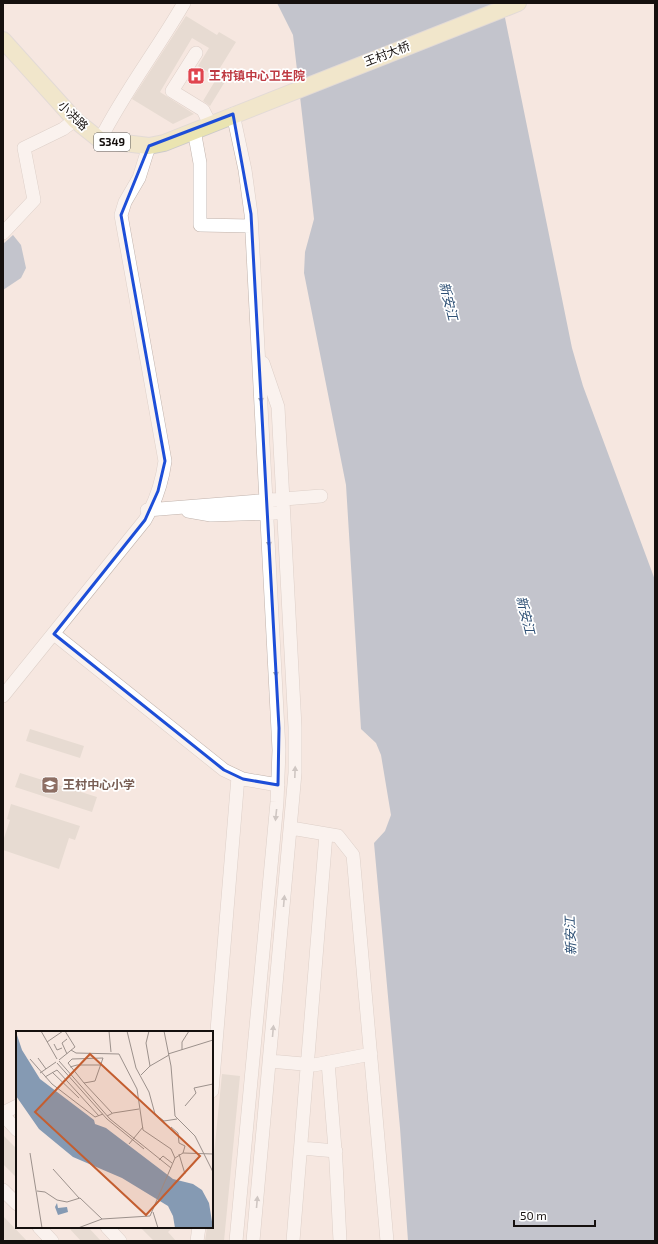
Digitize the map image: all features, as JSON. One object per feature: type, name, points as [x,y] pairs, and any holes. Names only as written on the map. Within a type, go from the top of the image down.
[{"type":"main road","name":"王村大桥","points":[[233,114],[518,3]]},
{"type":"main road","name":"小洪路","points":[[3,40],[75,120],[100,140]]},
{"type":"main road","name":"S349","points":[[100,140],[149,146],[164,142],[233,114]]},
{"type":"street","points":[[100,140],[113,114],[167,32],[184,3]]},
{"type":"street","points":[[196,53],[172,91],[203,110],[210,124]]},
{"type":"street","points":[[233,114],[245,170],[251,226],[279,728],[278,785],[236,1241]]},
{"type":"street","points":[[3,233],[34,200],[24,148],[63,129],[75,120]]},
{"type":"street","points":[[194,130],[200,164],[200,225],[251,226]]},
{"type":"street","points":[[3,696],[145,520],[161,482],[164,462],[122,215],[125,202],[139,178],[149,146]]},
{"type":"street","points":[[253,1241],[295,773],[295,727],[278,407],[257,345]]},
{"type":"street","points":[[150,508],[321,496]]},
{"type":"street","points":[[150,508],[211,515],[284,513]]},
{"type":"street","points":[[54,634],[224,770],[243,779],[278,785]]},
{"type":"street","points":[[213,1080],[238,777]]},
{"type":"street","points":[[291,828],[338,836],[353,855],[387,1241]]},
{"type":"street","points":[[293,1241],[326,834]]},
{"type":"street","points":[[270,1061],[308,1064],[328,1062],[370,1054]]},
{"type":"street","points":[[328,1062],[336,1151],[340,1241]]},
{"type":"street","points":[[16,1107],[3,1114],[16,1129]]},
{"type":"street","points":[[301,1148],[336,1151]]},
{"type":"street","points":[[3,1190],[16,1203]]},
{"type":"street","points":[[40,1228],[52,1241]]},
{"type":"street","points":[[108,1228],[120,1241]]},
{"type":"street","points":[[197,1241],[199,1228]]},
{"type":"highlighted area","points":[[233,114],[251,214],[279,728],[278,785],[243,779],[224,770],[54,634],[145,520],[158,491],[165,461],[121,215],[149,146]]},
{"type":"water","name":"新安江","points":[[277,3],[502,3],[572,348],[583,386],[655,580],[655,1241],[408,1241],[400,1128],[374,843],[385,831],[391,815],[381,755],[376,743],[361,729],[346,485],[304,273],[305,252],[314,219],[293,35]]},
{"type":"water","points":[[13,235],[21,245],[26,268],[21,278],[3,290],[3,244]]},
{"type":"building","points":[[186,16],[217,35],[219,32],[236,42],[215,76],[198,66],[209,48],[192,38],[160,92],[194,114],[173,124],[132,99]]},
{"type":"building","points":[[218,76],[226,80],[210,106],[203,101]]},
{"type":"building","points":[[30,729],[84,746],[80,758],[26,741]]},
{"type":"building","points":[[20,773],[97,797],[92,812],[15,787]]},
{"type":"building","points":[[11,804],[80,826],[75,840],[69,838],[59,869],[3,850],[3,841],[10,820],[7,819]]},
{"type":"building","points":[[222,1074],[240,1076],[224,1241],[205,1241],[207,1228],[213,1228],[213,1164]]},
{"type":"building","points":[[3,1135],[16,1148],[16,1177],[3,1164]]},
{"type":"building","points":[[3,1216],[27,1241],[6,1241],[3,1238]]},
{"type":"building","points":[[69,1228],[89,1228],[101,1241],[81,1241]]},
{"type":"building","points":[[141,1228],[172,1228],[168,1232],[176,1241],[154,1241]]},
{"type":"place","name":"王村镇中心卫生院","points":[[196,76]]},
{"type":"place","name":"王村中心小学","points":[[50,785]]}]
